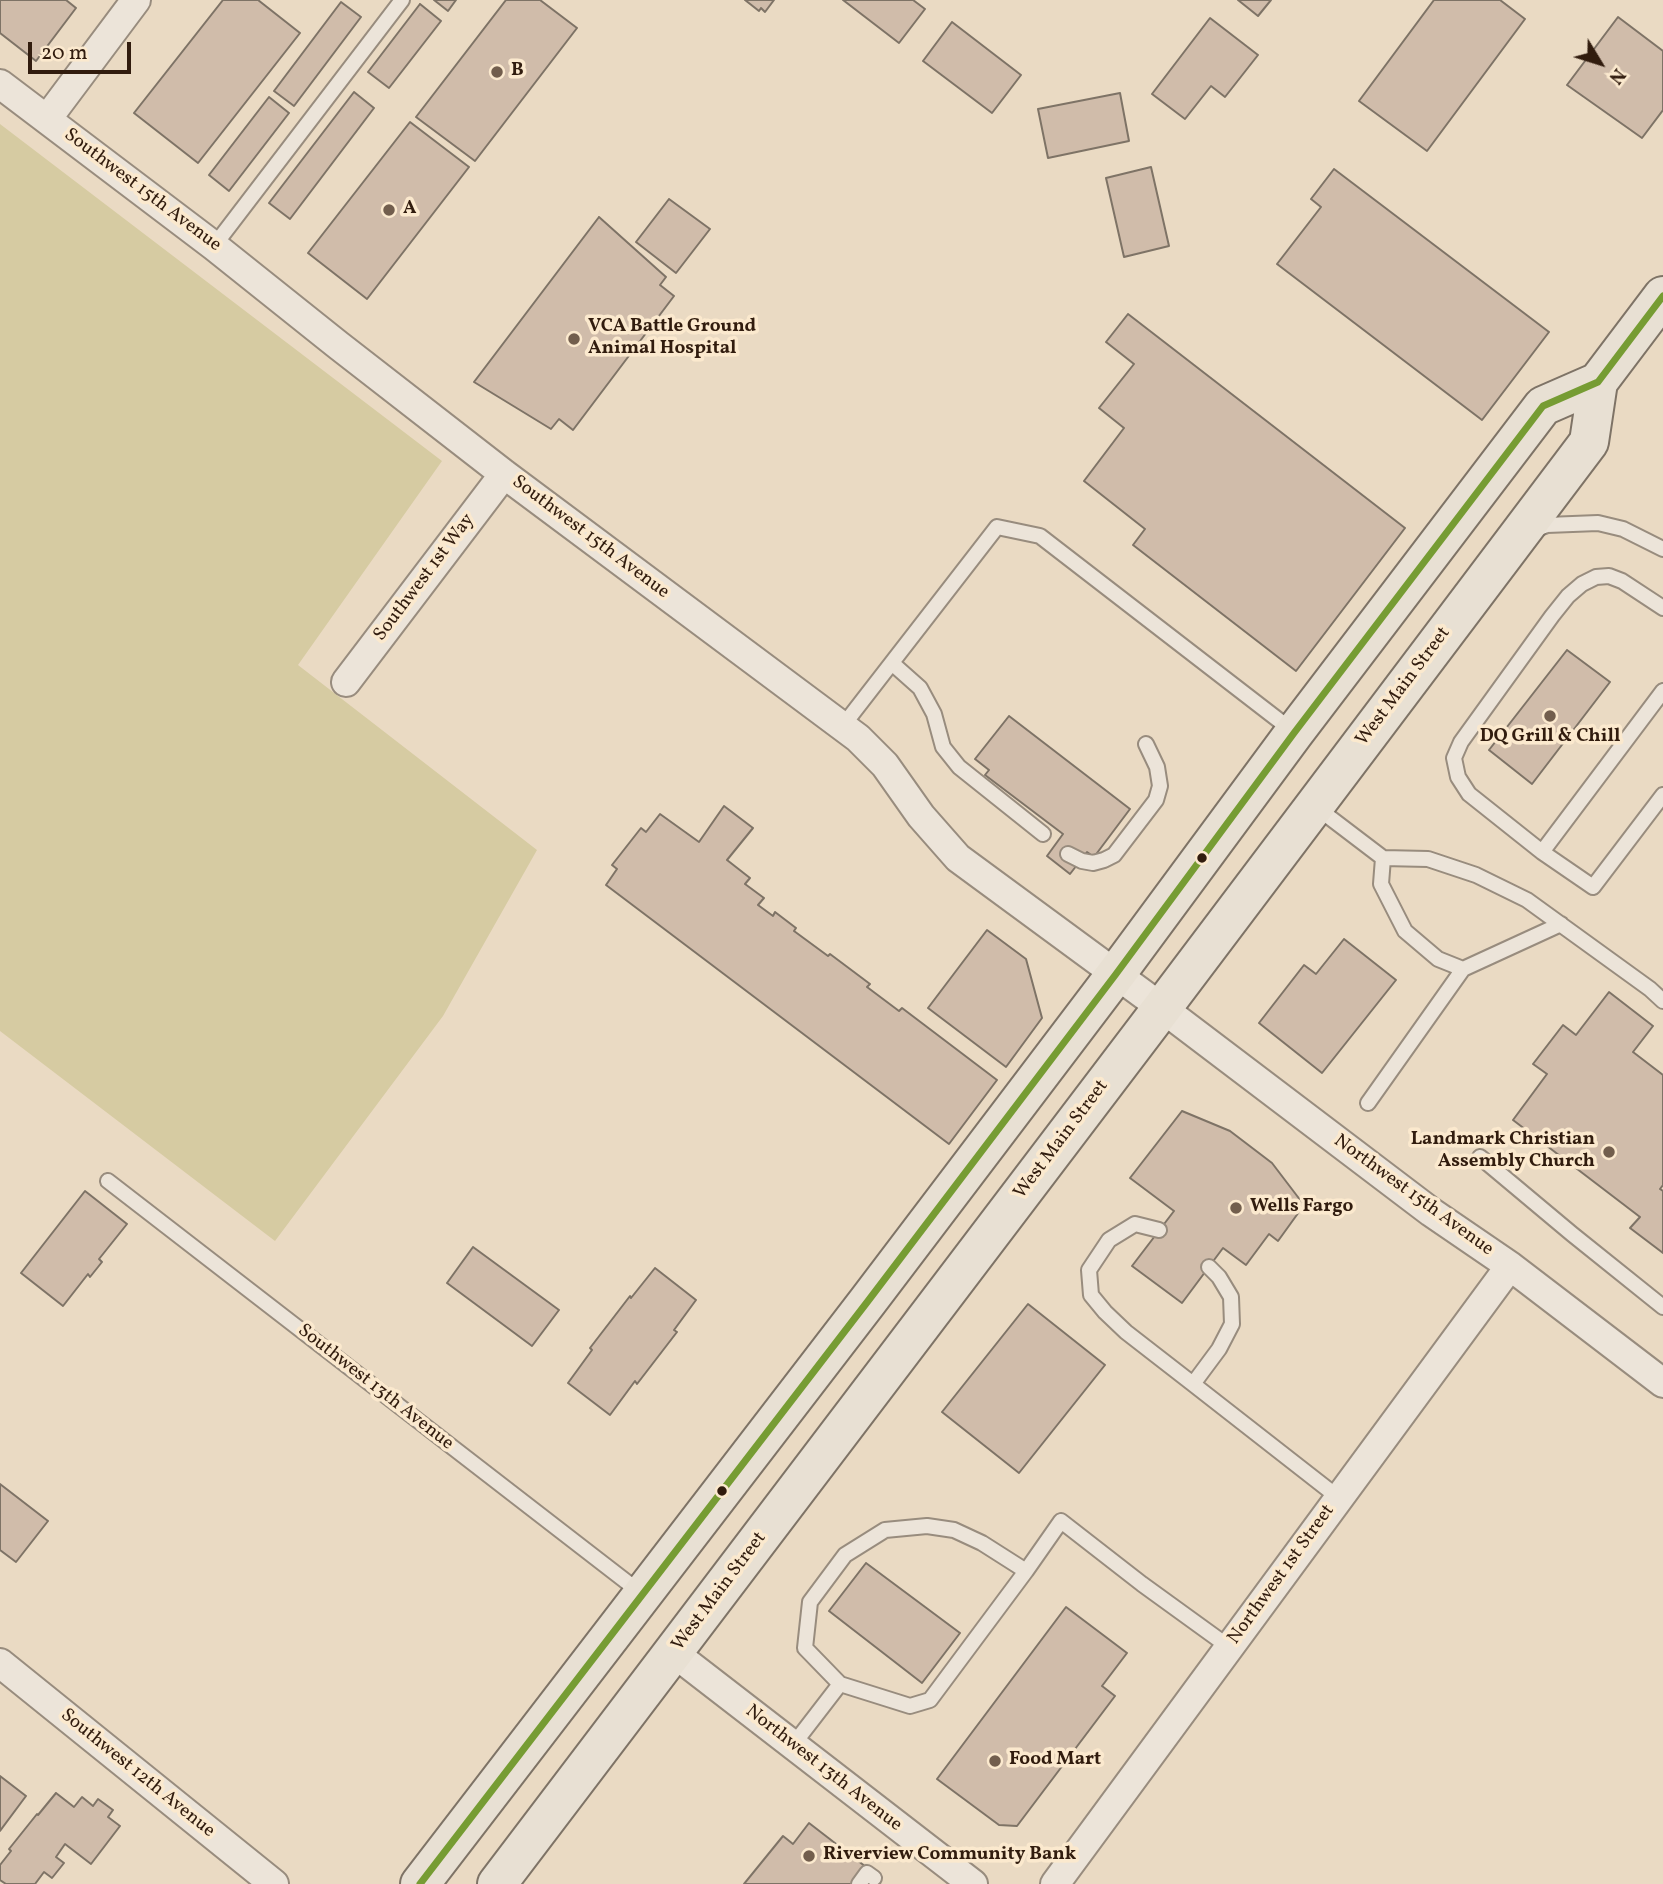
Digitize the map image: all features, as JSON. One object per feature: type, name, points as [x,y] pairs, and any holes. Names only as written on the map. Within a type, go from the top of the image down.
[{"type":"highway","name":"West Main Street","points":[[497,1884],[1588,442],[1598,383],[1663,296]]},
{"type":"highway","points":[[420,1884],[1116,974],[1294,733],[1542,406],[1598,383]]},
{"type":"street","points":[[47,119],[136,0]]},
{"type":"street","name":"Southwest 15th Avenue","points":[[0,84],[214,246],[503,474],[858,738],[885,765],[921,816],[958,858],[1162,1008]]},
{"type":"street","name":"Southwest 1st Way","points":[[346,682],[503,474]]},
{"type":"street","name":"Northwest 15th Avenue","points":[[1162,1008],[1663,1383]]},
{"type":"street","name":"Northwest 1st Street","points":[[1055,1884],[1510,1266]]},
{"type":"street","name":"Northwest 13th Avenue","points":[[674,1653],[973,1884]]},
{"type":"street","name":"Southwest 12th Avenue","points":[[0,1663],[274,1884]]},
{"type":"lane","points":[[214,246],[402,0]]},
{"type":"lane","points":[[1519,535],[1547,525],[1598,523],[1623,529],[1663,549]]},
{"type":"lane","points":[[842,727],[998,527],[1040,536],[1294,733]]},
{"type":"lane","points":[[1663,608],[1622,581],[1609,576],[1596,577],[1582,583],[1552,616],[1461,742],[1454,758],[1458,777],[1469,794],[1542,852],[1593,887],[1663,795]]},
{"type":"lane","points":[[892,664],[920,688],[934,714],[943,747],[959,767],[1043,834]]},
{"type":"lane","points":[[1542,852],[1663,691]]},
{"type":"lane","points":[[1068,854],[1093,863],[1114,855],[1156,800],[1160,786],[1157,767],[1146,744]]},
{"type":"lane","points":[[1314,806],[1383,858],[1428,859],[1476,875],[1527,900],[1663,1001]]},
{"type":"lane","points":[[1383,858],[1381,884],[1405,931],[1438,959],[1463,969]]},
{"type":"lane","points":[[1368,1103],[1463,969],[1561,924]]},
{"type":"lane","points":[[1480,1157],[1663,1307]]},
{"type":"lane","name":"Southwest 13th Avenue","points":[[108,1181],[642,1594]]},
{"type":"lane","points":[[1159,1230],[1135,1224],[1109,1240],[1089,1270],[1091,1295],[1126,1332],[1339,1498]]},
{"type":"lane","points":[[1193,1384],[1219,1349],[1232,1324],[1231,1297],[1219,1277],[1209,1267]]},
{"type":"lane","points":[[1026,1571],[982,1543],[954,1530],[927,1526],[885,1530],[845,1555],[810,1602],[805,1648],[839,1684],[910,1706],[930,1700],[1026,1571],[1061,1521],[1229,1647]]},
{"type":"lane","points":[[793,1745],[839,1684]]},
{"type":"lane","points":[[859,1884],[867,1873],[877,1881]]},
{"type":"shaded area","points":[[0,124],[442,461],[298,665],[537,850],[443,1016],[275,1241],[0,1031]]},
{"type":"building","points":[[0,0],[66,0],[76,8],[36,61],[0,33]]},
{"type":"building","points":[[223,0],[258,0],[300,33],[198,163],[134,113]]},
{"type":"building","points":[[434,0],[456,0],[448,11]]},
{"type":"building","name":"B","points":[[506,0],[540,0],[577,28],[475,161],[416,117]]},
{"type":"building","points":[[745,0],[774,0],[765,12],[761,8],[759,11]]},
{"type":"building","points":[[843,0],[913,0],[925,9],[899,43]]},
{"type":"building","points":[[1238,0],[1271,0],[1258,16]]},
{"type":"building","points":[[1434,0],[1500,0],[1525,19],[1427,151],[1359,101]]},
{"type":"building","points":[[341,2],[361,17],[294,106],[274,91]]},
{"type":"building","points":[[420,4],[441,21],[389,88],[368,72]]},
{"type":"building","points":[[1618,17],[1663,51],[1663,110],[1642,138],[1567,85]]},
{"type":"building","points":[[1210,18],[1258,55],[1225,97],[1211,86],[1185,119],[1152,94]]},
{"type":"building","points":[[952,22],[1021,75],[992,113],[923,61]]},
{"type":"building","points":[[354,92],[374,108],[290,219],[269,203]]},
{"type":"building","points":[[1120,93],[1129,141],[1048,158],[1038,109]]},
{"type":"building","points":[[269,97],[289,113],[229,191],[209,175]]},
{"type":"building","name":"A","points":[[410,122],[469,167],[367,299],[308,253]]},
{"type":"building","points":[[1151,167],[1169,246],[1124,257],[1106,178]]},
{"type":"building","points":[[1334,169],[1549,332],[1482,420],[1277,264],[1321,207],[1311,199]]},
{"type":"building","points":[[669,199],[710,229],[676,273],[636,242]]},
{"type":"building","name":"VCA Battle Ground Animal Hospital","points":[[599,217],[666,277],[660,285],[674,296],[573,430],[559,419],[551,429],[474,382]]},
{"type":"building","points":[[1128,314],[1405,528],[1296,671],[1133,545],[1145,529],[1084,481],[1124,428],[1099,408],[1134,364],[1106,342]]},
{"type":"building","name":"DQ Grill & Chill","points":[[1567,650],[1610,682],[1532,784],[1489,750]]},
{"type":"building","points":[[1009,716],[1130,809],[1094,857],[1087,852],[1070,874],[1047,856],[1063,834],[985,775],[989,770],[975,759]]},
{"type":"building","points":[[724,806],[753,828],[727,860],[750,878],[745,884],[764,898],[758,905],[773,916],[775,912],[796,928],[794,931],[870,984],[867,987],[899,1011],[902,1008],[997,1080],[949,1144],[606,885],[617,869],[612,865],[641,828],[646,832],[660,814],[699,842]]},
{"type":"building","points":[[987,930],[1026,959],[1042,1018],[1006,1067],[928,1008]]},
{"type":"building","points":[[1344,939],[1396,980],[1322,1073],[1259,1023],[1304,965],[1316,974]]},
{"type":"building","name":"Landmark Christian Assembly Church","points":[[1609,992],[1653,1026],[1633,1052],[1663,1075],[1663,1185],[1660,1189],[1663,1191],[1663,1253],[1630,1228],[1640,1217],[1513,1120],[1547,1074],[1533,1064],[1563,1025],[1576,1035]]},
{"type":"building","name":"Wells Fargo","points":[[1182,1111],[1230,1131],[1272,1163],[1304,1205],[1278,1241],[1269,1234],[1246,1265],[1223,1248],[1182,1303],[1132,1266],[1174,1211],[1130,1178]]},
{"type":"building","points":[[85,1191],[127,1224],[99,1259],[102,1262],[90,1277],[88,1274],[63,1306],[21,1273]]},
{"type":"building","points":[[473,1247],[559,1310],[532,1346],[447,1283]]},
{"type":"building","points":[[655,1268],[696,1300],[674,1330],[677,1332],[610,1415],[568,1383],[592,1350],[590,1348]]},
{"type":"building","points":[[1028,1304],[1105,1365],[1019,1473],[942,1412]]},
{"type":"building","points":[[0,1484],[48,1521],[16,1562],[0,1550]]},
{"type":"building","points":[[866,1563],[960,1633],[922,1683],[829,1611]]},
{"type":"building","points":[[1066,1607],[1127,1653],[1102,1686],[1115,1696],[1017,1826],[999,1825],[937,1779]]},
{"type":"building","points":[[0,1776],[26,1796],[0,1831]]},
{"type":"building","points":[[56,1793],[74,1807],[82,1797],[93,1806],[98,1799],[113,1810],[108,1817],[120,1826],[91,1864],[65,1844],[56,1857],[64,1863],[52,1878],[44,1872],[35,1884],[6,1884],[0,1880],[0,1865],[11,1851],[9,1849]]},
{"type":"building","name":"Riverview Community Bank","points":[[809,1823],[866,1867],[852,1884],[744,1884],[783,1836],[793,1844]]},
{"type":"transit line","points":[[420,1884],[868,1301],[1543,406],[1598,382],[1663,296]]},
{"type":"place","name":"B","points":[[497,72]]},
{"type":"place","name":"A","points":[[389,210]]},
{"type":"place","name":"VCA Battle Ground Animal Hospital","points":[[574,339]]},
{"type":"place","name":"DQ Grill & Chill","points":[[1550,716]]},
{"type":"place","name":"Landmark Christian Assembly Church","points":[[1609,1152]]},
{"type":"place","name":"Wells Fargo","points":[[1236,1208]]},
{"type":"place","name":"Food Mart","points":[[995,1761]]},
{"type":"place","name":"Riverview Community Bank","points":[[809,1856]]}]
